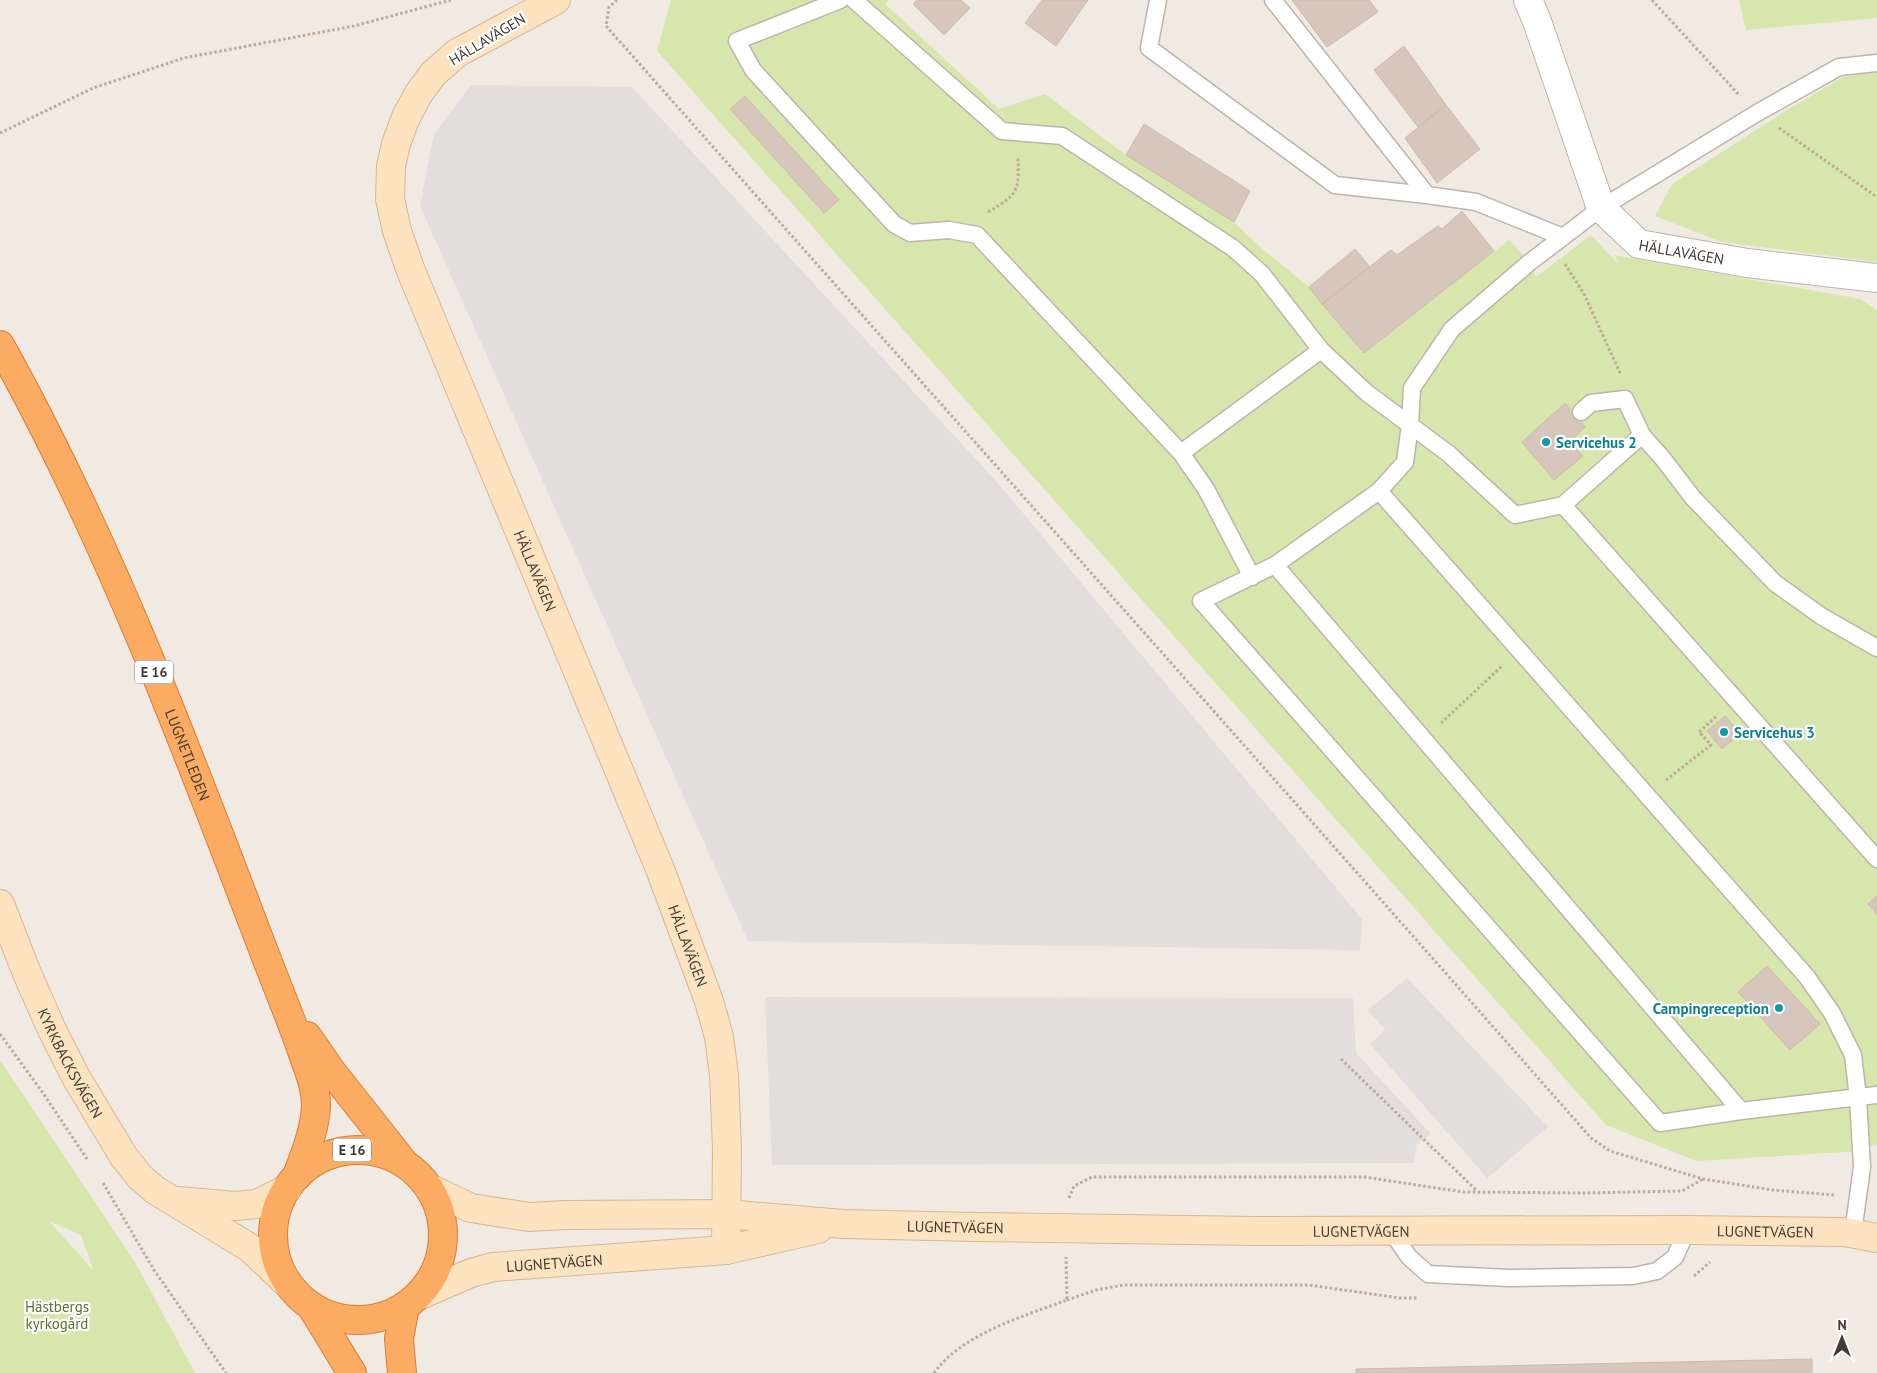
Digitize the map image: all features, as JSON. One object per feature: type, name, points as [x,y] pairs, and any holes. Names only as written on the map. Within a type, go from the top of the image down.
[{"type":"highway","name":"LUGNETLEDEN","points":[[0,345],[35,408],[112,573],[198,777],[268,962],[288,1008],[312,1079],[316,1106],[311,1136],[292,1182]]},
{"type":"highway","name":"LUGNETLEDEN","points":[[288,1008],[332,1072],[405,1164]]},
{"type":"highway","name":"E 16","points":[[353,1150],[375,1152],[390,1156],[405,1164],[418,1174],[429,1188],[442,1218],[442,1251],[437,1268],[429,1282],[412,1301],[390,1314],[364,1320],[342,1319],[326,1314],[311,1306],[298,1296],[288,1283],[280,1269],[275,1253],[273,1229],[279,1204],[292,1182],[310,1165],[325,1156],[353,1150]]},
{"type":"highway","name":"E 16","points":[[402,1373],[399,1339],[412,1301]]},
{"type":"highway","name":"E 16","points":[[311,1306],[352,1373]]},
{"type":"street","name":"HÄLLAVÄGEN","points":[[556,0],[457,53],[433,74],[406,117],[396,144],[391,166],[390,199],[397,231],[411,271],[660,869],[709,1000],[719,1036],[724,1075],[727,1149],[726,1250]]},
{"type":"street","name":"HÄLLAVÄGEN","points":[[1528,0],[1537,21],[1601,208],[1639,244],[1747,263],[1877,278]]},
{"type":"street","name":"KYRKBACKSVÄGEN","points":[[0,904],[26,971],[52,1030],[98,1116],[124,1157],[140,1177],[156,1190],[250,1248],[288,1283]]},
{"type":"street","name":"KYRKBACKSVÄGEN","points":[[172,1200],[236,1206],[257,1204],[292,1182]]},
{"type":"street","name":"LUGNETVÄGEN","points":[[429,1188],[471,1208],[529,1217],[727,1214],[843,1224],[1226,1231],[1687,1230],[1844,1232],[1865,1235]]},
{"type":"street","name":"LUGNETVÄGEN","points":[[412,1301],[471,1273],[493,1266],[726,1250],[843,1224]]},
{"type":"lane","points":[[840,0],[737,41],[753,70],[894,224],[910,233],[948,230],[977,235],[1181,453],[1206,489],[1252,577]]},
{"type":"lane","points":[[854,0],[1002,131],[1062,136],[1233,248],[1262,274],[1321,350],[1367,394],[1449,454],[1514,515],[1563,504],[1642,435]]},
{"type":"lane","points":[[1158,0],[1149,48],[1336,185],[1476,202],[1558,241]]},
{"type":"lane","points":[[1273,0],[1427,195]]},
{"type":"lane","points":[[1877,62],[1839,67],[1757,113],[1601,208],[1530,262],[1452,330],[1412,388],[1405,462],[1379,491],[1276,565],[1201,601],[1660,1123],[1741,1110],[1877,1095]]},
{"type":"lane","points":[[1181,453],[1321,350]]},
{"type":"lane","points":[[1581,412],[1591,403],[1625,399],[1642,435],[1693,498],[1775,583],[1821,616],[1877,648]]},
{"type":"lane","points":[[1379,491],[1807,977],[1832,1013],[1853,1055],[1869,1170],[1858,1196],[1865,1235]]},
{"type":"lane","points":[[1563,504],[1877,859]]},
{"type":"lane","points":[[1276,565],[1741,1110]]},
{"type":"lane","points":[[1391,1231],[1409,1257],[1428,1274],[1508,1278],[1633,1276],[1657,1271],[1675,1257],[1687,1230]]},
{"type":"path","points":[[0,133],[93,88],[184,58],[354,26],[450,0]]},
{"type":"path","points":[[617,0],[609,7],[606,26],[937,401],[1282,786],[1591,1138],[1610,1151],[1703,1179],[1782,1191],[1858,1196]]},
{"type":"path","points":[[948,230],[983,215],[1010,199],[1019,181],[1018,154],[1011,132]]},
{"type":"path","points":[[1558,241],[1620,370],[1625,399]]},
{"type":"path","points":[[1424,738],[1519,651]]},
{"type":"path","points":[[1646,795],[1711,745],[1699,732],[1736,700]]},
{"type":"path","points":[[0,1034],[43,1093],[89,1162]]},
{"type":"path","points":[[1342,1059],[1478,1192]]},
{"type":"path","points":[[100,1178],[154,1270],[226,1373]]},
{"type":"green space","points":[[671,0],[889,0],[885,4],[999,109],[1045,94],[1126,155],[1234,222],[1259,246],[1309,287],[1364,353],[1509,240],[1530,262],[1536,277],[1591,235],[1618,264],[1615,255],[1860,299],[1877,310],[1877,1144],[1861,1151],[1696,1161],[1606,1125],[657,51]]},
{"type":"green space","points":[[1739,0],[1877,0],[1877,18],[1746,30]]},
{"type":"green space","points":[[1877,72],[1877,262],[1722,242],[1655,216],[1672,184],[1784,112],[1843,77]]},
{"type":"green space","name":"Hästbergs kyrkogård","points":[[0,1060],[135,1262],[195,1373],[0,1373]],"holes":[[[49,1221],[81,1235],[93,1269]]]},
{"type":"shaded area","points":[[471,85],[632,87],[997,482],[1362,919],[1360,950],[748,941],[420,206],[434,134]]},
{"type":"shaded area","points":[[1407,978],[1548,1127],[1487,1178],[1370,1044],[1385,1030],[1368,1010]]},
{"type":"shaded area","points":[[765,997],[1353,998],[1356,1053],[1431,1134],[1417,1143],[1414,1163],[772,1165]]},
{"type":"building","points":[[917,0],[961,0],[970,8],[944,35],[913,4]]},
{"type":"building","points":[[1042,0],[1088,0],[1056,46],[1025,23]]},
{"type":"building","points":[[1292,0],[1369,0],[1378,12],[1327,47]]},
{"type":"building","points":[[1404,46],[1446,105],[1418,127],[1374,70]]},
{"type":"building","points":[[745,96],[839,200],[824,213],[730,109]]},
{"type":"building","points":[[1446,105],[1480,149],[1437,183],[1405,138]]},
{"type":"building","points":[[1144,124],[1250,191],[1234,222],[1126,155]]},
{"type":"building","points":[[1462,211],[1494,251],[1364,353],[1322,304],[1391,250],[1397,255],[1438,226],[1442,229]]},
{"type":"building","points":[[1355,249],[1370,267],[1322,304],[1309,287]]},
{"type":"building","name":"Servicehus 2","points":[[1565,403],[1585,427],[1570,442],[1583,456],[1554,480],[1522,442]]},
{"type":"building","name":"Servicehus 3","points":[[1725,716],[1740,733],[1722,749],[1707,731]]},
{"type":"building","points":[[1877,896],[1877,914],[1868,904]]},
{"type":"building","name":"Campingreception","points":[[1767,966],[1820,1024],[1790,1050],[1738,992]]},
{"type":"building","points":[[1812,1359],[1812,1373],[1356,1373],[1356,1369]]},
{"type":"place","name":"Servicehus 2","points":[[1546,442]]},
{"type":"place","name":"Servicehus 3","points":[[1724,732]]},
{"type":"place","name":"Campingreception","points":[[1779,1008]]}]
